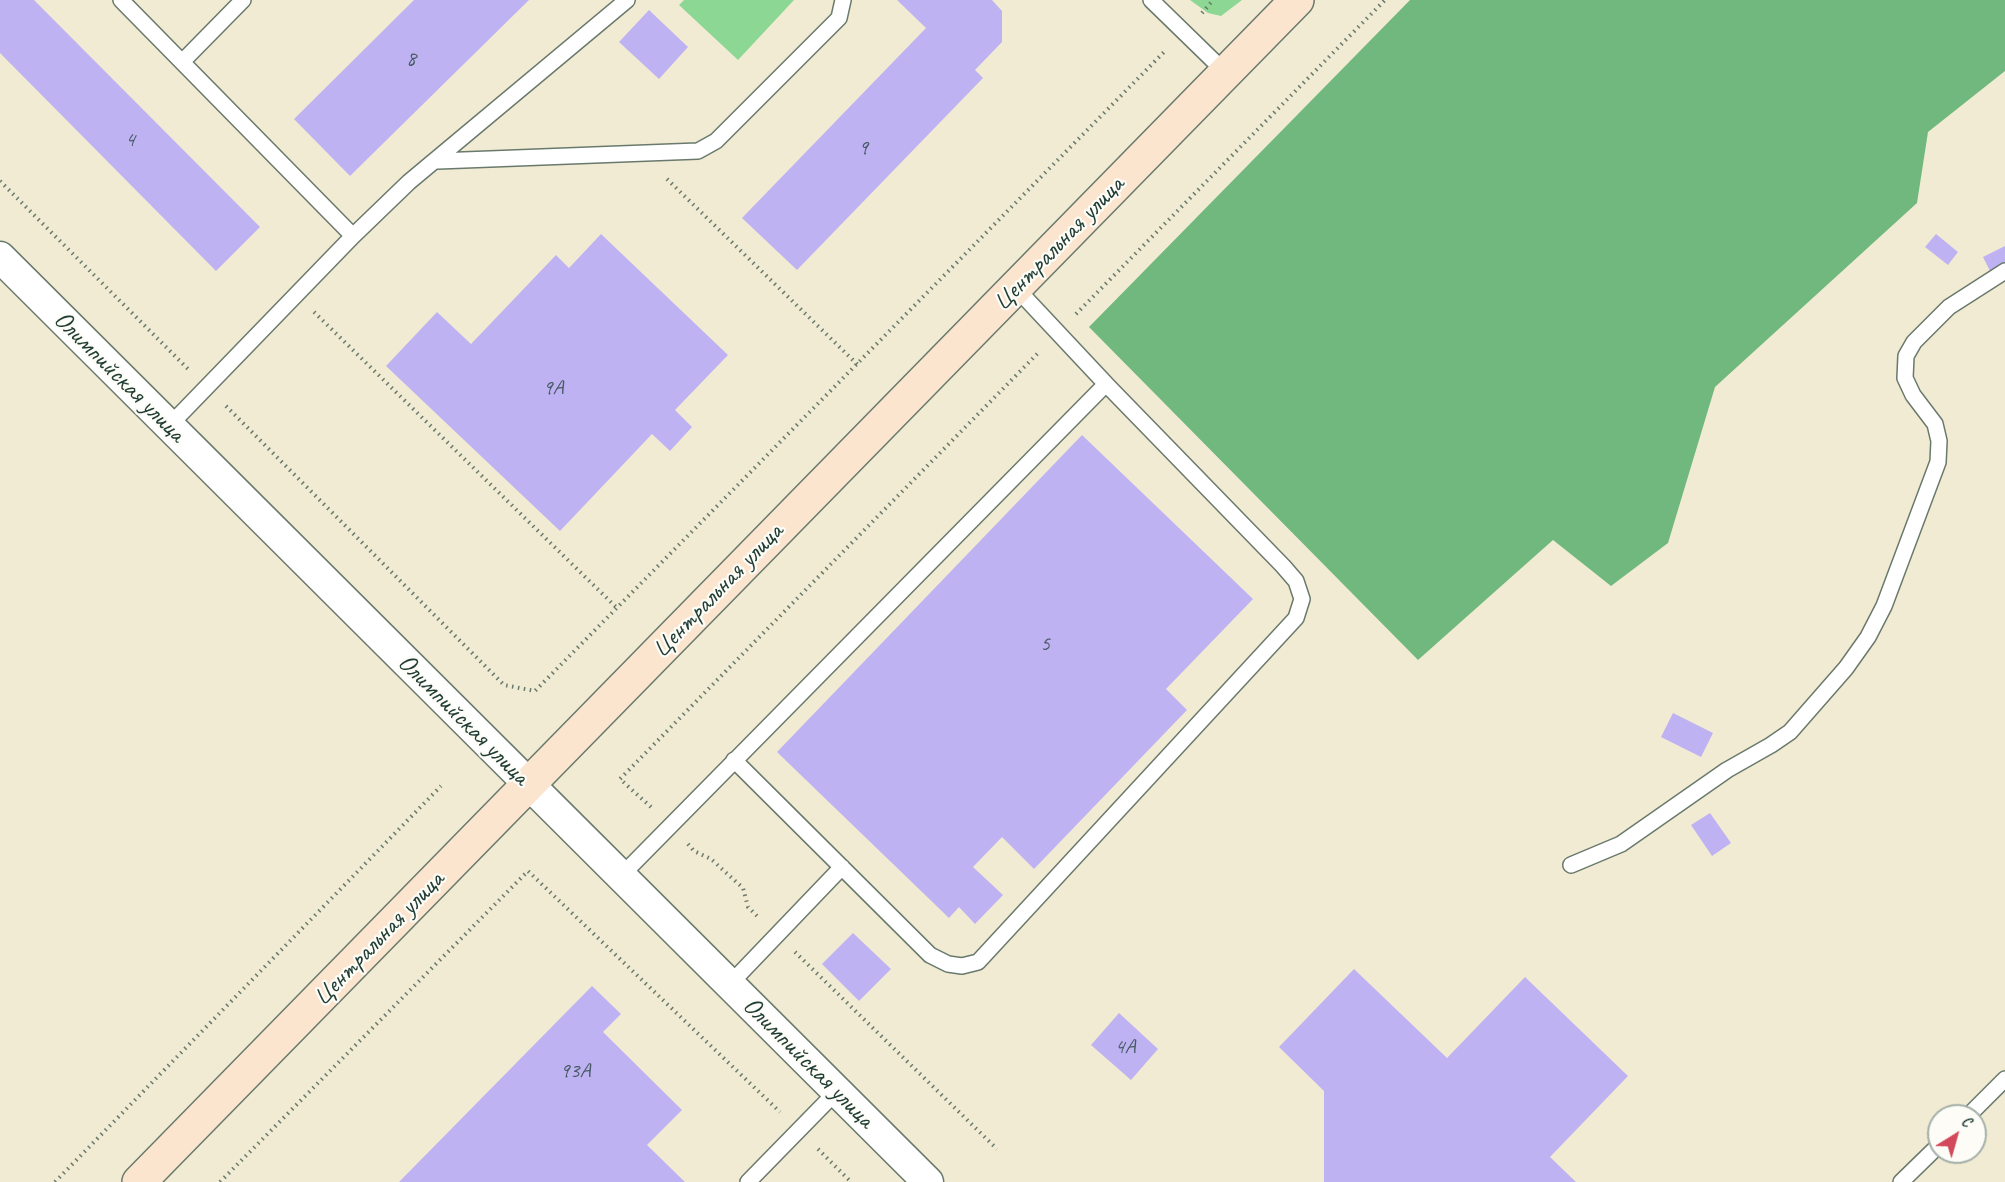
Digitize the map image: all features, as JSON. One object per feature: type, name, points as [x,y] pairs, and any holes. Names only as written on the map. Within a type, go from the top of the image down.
[{"type":"street","name":"Центральная улица","points":[[139,1182],[1298,0]]},
{"type":"street","name":"Олимпийская улица","points":[[0,257],[168,427],[928,1182]]},
{"type":"lane","points":[[121,0],[353,236]]},
{"type":"lane","points":[[182,62],[243,0]]},
{"type":"lane","points":[[168,427],[353,236],[409,182],[438,161],[627,0]]},
{"type":"lane","points":[[438,161],[698,152],[716,141],[839,18],[843,0]]},
{"type":"lane","points":[[1151,0],[1226,73]]},
{"type":"lane","points":[[1571,865],[1621,844],[1727,770],[1790,732],[1846,668],[1868,638],[1884,606],[1938,462],[1940,441],[1935,424],[1913,395],[1905,378],[1906,356],[1914,342],[1949,307],[1977,286],[2005,271]]},
{"type":"lane","points":[[734,760],[930,955],[948,964],[962,966],[978,962],[1296,618],[1302,599],[1296,581],[1016,288]]},
{"type":"lane","points":[[620,877],[1106,384]]},
{"type":"lane","points":[[729,985],[842,867]]},
{"type":"lane","points":[[1980,1104],[2005,1079]]},
{"type":"lane","points":[[748,1182],[837,1091]]},
{"type":"lane","points":[[1901,1182],[1927,1157]]},
{"type":"path","points":[[997,1149],[748,907],[743,888],[711,859],[694,851],[670,825],[620,779],[1385,0]]},
{"type":"path","points":[[0,181],[504,685],[535,691],[1183,32]]},
{"type":"path","points":[[642,154],[858,365]]},
{"type":"path","points":[[296,295],[618,609]]},
{"type":"path","points":[[55,1182],[441,786]]},
{"type":"path","points":[[220,1182],[528,871],[851,1182]]},
{"type":"green space","points":[[684,0],[794,0],[738,60],[679,5]]},
{"type":"green space","points":[[1190,0],[1242,0],[1221,16],[1208,13]]},
{"type":"green space","points":[[1410,0],[2005,0],[2005,71],[1928,132],[1917,203],[1715,387],[1668,543],[1611,586],[1553,540],[1418,660],[1089,327]]},
{"type":"building","points":[[0,0],[34,0],[260,227],[216,271],[0,53]]},
{"type":"building","points":[[414,0],[529,0],[350,176],[294,119]]},
{"type":"building","points":[[897,0],[992,0],[1002,11],[1002,42],[975,70],[983,78],[797,270],[742,218],[926,28]]},
{"type":"building","points":[[649,10],[688,47],[659,79],[619,42]]},
{"type":"building","points":[[601,234],[728,355],[675,410],[692,427],[670,451],[652,434],[560,531],[386,366],[437,312],[471,344],[556,255],[569,268]]},
{"type":"building","points":[[1936,234],[1958,252],[1948,265],[1925,247]]},
{"type":"building","points":[[2005,246],[2005,268],[1992,275],[1983,257]]},
{"type":"building","points":[[1082,435],[1253,599],[1166,689],[1187,710],[1034,869],[1002,837],[973,867],[1003,895],[975,924],[959,907],[949,918],[777,752]]},
{"type":"building","points":[[1673,713],[1713,733],[1701,757],[1661,737]]},
{"type":"building","points":[[1710,813],[1731,843],[1712,856],[1691,825]]},
{"type":"building","points":[[853,933],[891,969],[859,1001],[822,964]]},
{"type":"building","points":[[1354,969],[1447,1058],[1525,977],[1628,1076],[1550,1157],[1576,1182],[1324,1182],[1324,1091],[1279,1047]]},
{"type":"building","points":[[592,986],[621,1014],[603,1032],[682,1110],[647,1145],[685,1182],[399,1182]]},
{"type":"building","points":[[1119,1013],[1158,1049],[1131,1080],[1091,1045]]}]
